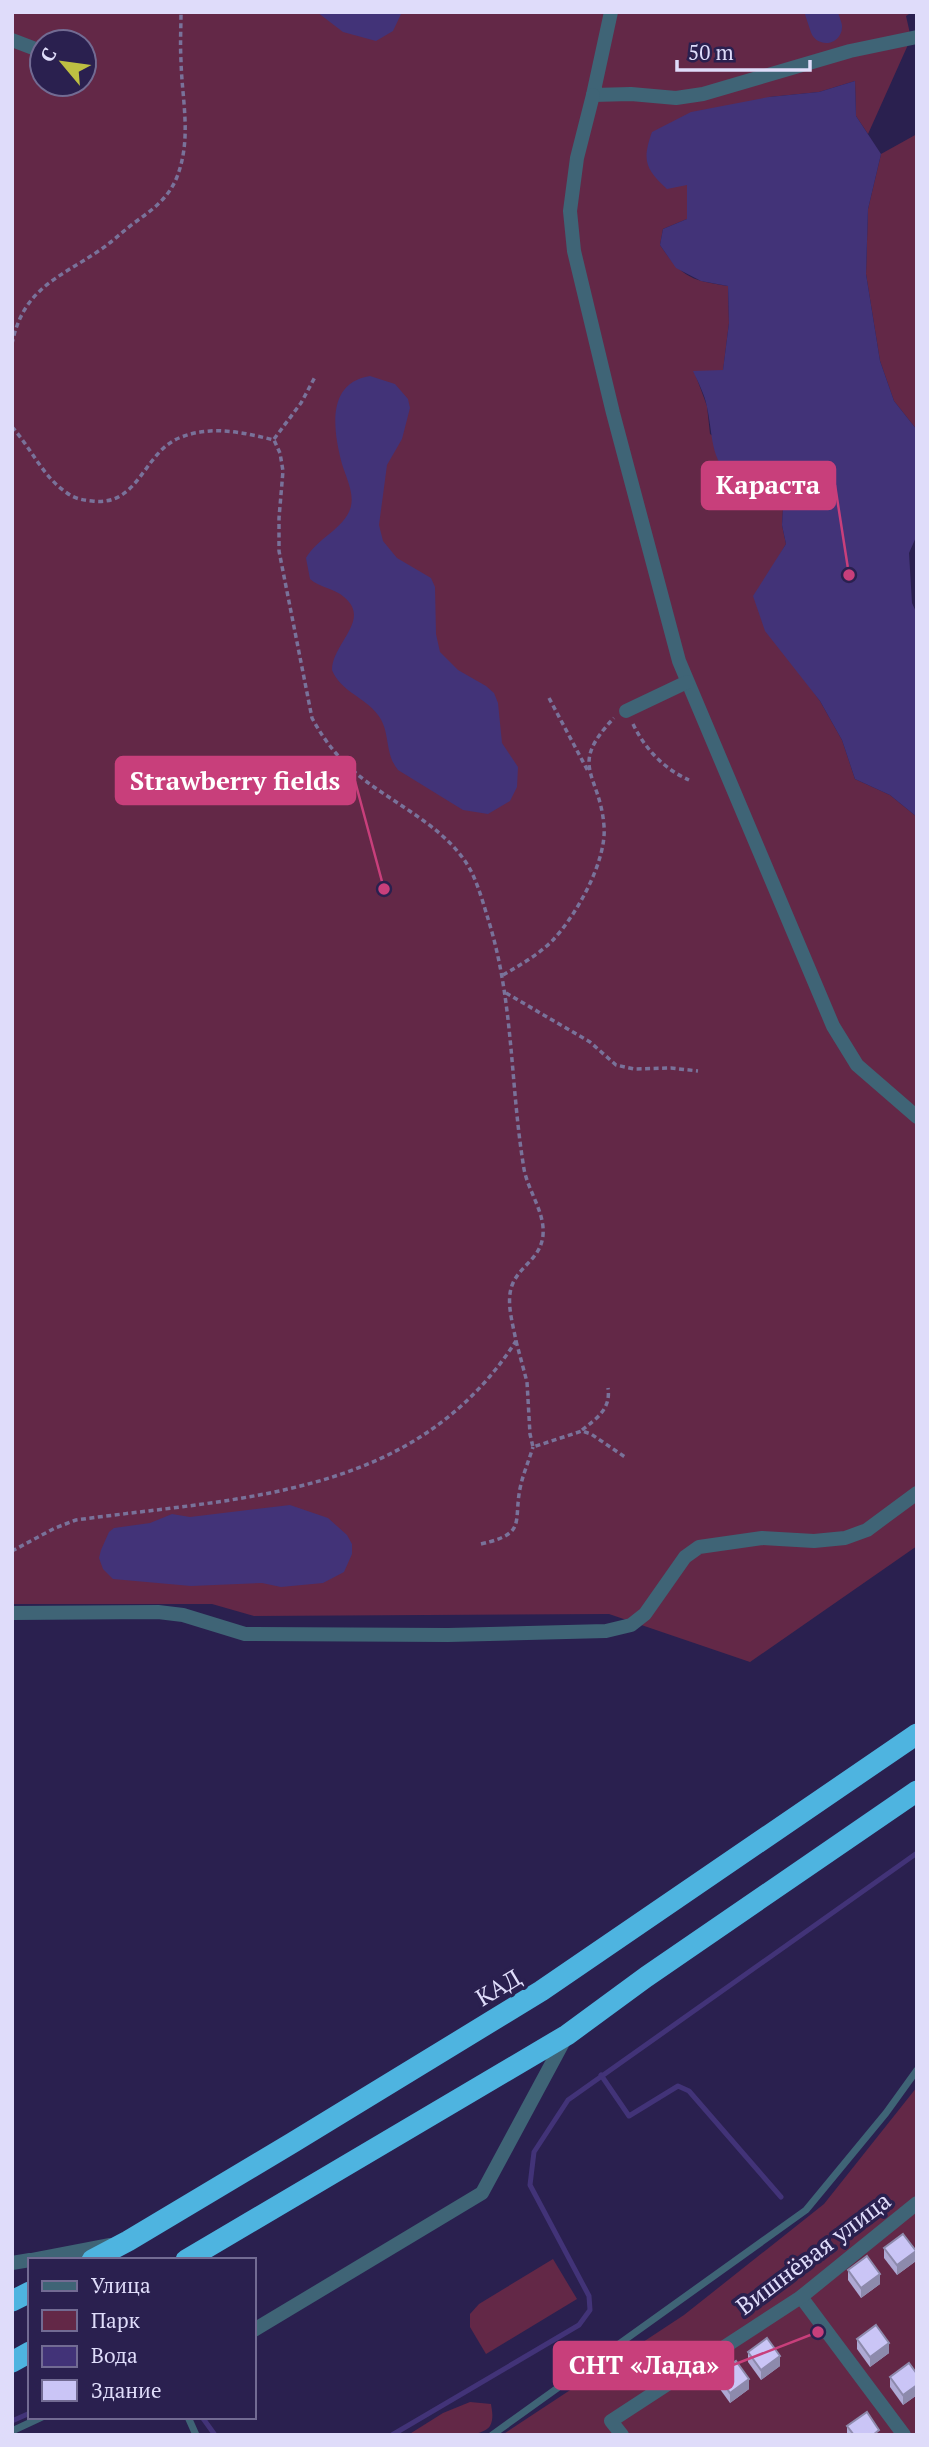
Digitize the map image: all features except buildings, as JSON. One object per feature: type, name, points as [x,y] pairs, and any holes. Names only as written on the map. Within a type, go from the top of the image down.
[{"type":"highway","name":"КАД","points":[[96,2258],[541,1991],[917,1734]]},
{"type":"highway","points":[[189,2258],[567,2035],[657,1969],[917,1791]]},
{"type":"highway","points":[[12,2301],[28,2293]]},
{"type":"highway","points":[[12,2363],[28,2353]]},
{"type":"street","points":[[611,12],[577,158],[570,211],[573,251],[679,661],[833,1026],[857,1065],[917,1117]]},
{"type":"street","points":[[593,95],[631,94],[676,98],[703,94],[850,51],[917,37]]},
{"type":"street","points":[[626,711],[687,682]]},
{"type":"street","points":[[12,1613],[158,1612],[183,1615],[245,1634],[606,1631],[631,1625],[645,1614],[685,1558],[699,1547],[762,1538],[814,1541],[845,1538],[867,1530],[917,1493]]},
{"type":"street","points":[[256,2329],[482,2193],[567,2035]]},
{"type":"street","name":"Вишнёвая улица","points":[[622,2435],[611,2421],[801,2297],[917,2203]]},
{"type":"street","points":[[40,2258],[128,2241]]},
{"type":"street","points":[[801,2297],[904,2435]]},
{"type":"lane","points":[[492,2435],[806,2210],[917,2070]]},
{"type":"lane","points":[[12,2431],[38,2419]]},
{"type":"lane","points":[[189,2419],[196,2435]]},
{"type":"path","points":[[12,344],[23,312],[45,285],[58,274],[101,249],[154,209],[169,193],[184,153],[187,126],[181,61],[181,12]]},
{"type":"path","points":[[274,440],[301,404],[316,377]]},
{"type":"path","points":[[12,427],[57,486],[76,498],[98,502],[111,500],[131,489],[158,454],[179,438],[211,431],[233,431],[274,440]]},
{"type":"path","points":[[274,440],[280,453],[283,471],[279,551],[312,718],[324,740],[344,763],[367,782],[417,814],[456,851],[471,871],[503,975],[518,1132],[525,1173],[543,1235],[536,1257],[521,1271],[512,1285],[509,1301],[527,1382],[533,1447],[521,1485],[516,1525],[505,1537],[481,1544]]},
{"type":"path","points":[[503,975],[551,942],[569,920],[597,867],[604,844],[605,828],[597,792],[549,698]]},
{"type":"path","points":[[590,775],[588,754],[600,732],[626,711],[643,743],[674,773],[689,780]]},
{"type":"path","points":[[506,993],[590,1042],[616,1065],[634,1069],[671,1068],[698,1071]]},
{"type":"path","points":[[12,1551],[76,1520],[294,1490],[379,1461],[416,1441],[477,1391],[516,1341]]},
{"type":"path","points":[[533,1447],[582,1430],[603,1411],[609,1396],[608,1388]]},
{"type":"path","points":[[582,1430],[625,1457]]},
{"type":"green space","points":[[12,12],[912,12],[906,16],[911,38],[868,134],[856,116],[855,81],[819,92],[769,97],[687,184],[687,219],[663,229],[660,245],[674,264],[688,275],[704,282],[728,286],[729,323],[723,371],[694,371],[707,406],[710,434],[769,475],[784,491],[782,525],[786,544],[772,568],[796,668],[820,701],[842,740],[855,779],[890,795],[917,817],[917,1546],[750,1662],[609,1614],[254,1616],[212,1604],[12,1604]]},
{"type":"green space","points":[[917,134],[917,430],[894,401],[880,361],[866,274],[868,209],[881,154]]},
{"type":"green space","points":[[917,2087],[917,2435],[502,2435],[684,2315],[824,2204]]},
{"type":"green space","points":[[553,2259],[577,2299],[486,2354],[470,2327],[470,2314],[479,2304]]},
{"type":"green space","points":[[470,2402],[491,2404],[492,2421],[484,2431],[464,2435],[408,2435],[443,2413]]},
{"type":"water","points":[[317,12],[402,12],[393,31],[376,41],[343,32]]},
{"type":"water","points":[[855,81],[856,116],[881,154],[868,209],[866,274],[880,361],[894,401],[917,430],[917,535],[909,553],[912,603],[917,614],[917,817],[890,795],[855,779],[842,740],[820,701],[765,631],[753,596],[786,544],[782,525],[784,491],[769,475],[740,485],[730,477],[718,459],[706,402],[693,371],[723,370],[729,323],[728,286],[701,281],[676,268],[660,245],[663,229],[687,219],[687,185],[667,189],[650,170],[647,157],[652,132],[691,112],[769,97],[819,92]]},
{"type":"water","points":[[370,376],[395,384],[408,399],[410,408],[402,439],[387,465],[379,525],[383,541],[397,558],[431,578],[435,587],[436,634],[440,652],[458,670],[494,693],[498,703],[502,743],[518,767],[517,787],[510,801],[488,814],[463,810],[398,770],[391,757],[385,728],[378,715],[367,703],[341,684],[332,670],[338,650],[353,623],[354,614],[352,606],[344,597],[310,579],[306,558],[343,521],[351,506],[351,490],[336,437],[336,410],[339,398],[346,388],[356,380]]},
{"type":"water","points":[[290,1505],[328,1518],[347,1535],[352,1544],[352,1554],[344,1572],[323,1583],[281,1587],[262,1583],[191,1586],[113,1579],[103,1569],[99,1558],[109,1532],[114,1528],[150,1523],[172,1514],[190,1517]]},
{"type":"waterway","points":[[821,12],[826,27]]},
{"type":"waterway","points":[[392,2435],[579,2325],[590,2310],[589,2296],[530,2185],[534,2152],[568,2100],[917,1853]]},
{"type":"waterway","points":[[601,2075],[629,2116],[678,2086],[689,2091],[781,2197]]},
{"type":"waterway","points":[[12,2421],[28,2414]]},
{"type":"waterway","points":[[203,2419],[215,2435]]},
{"type":"place","name":"Караста","points":[[849,575]]},
{"type":"place","name":"Strawberry fields","points":[[384,889]]},
{"type":"place","name":"СНТ «Лада»","points":[[818,2332]]}]
